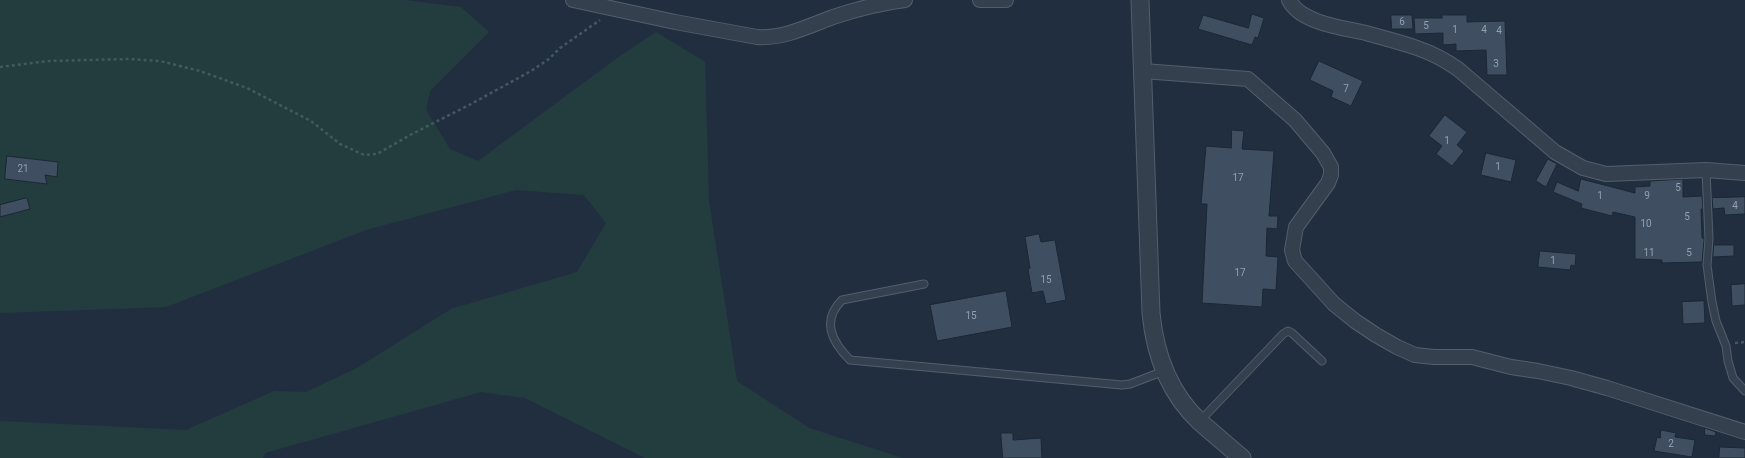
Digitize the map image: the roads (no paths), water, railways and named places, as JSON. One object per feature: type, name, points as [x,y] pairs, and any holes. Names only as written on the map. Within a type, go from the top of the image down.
[{"type":"street","points":[[573,0],[675,22],[768,38],[782,35],[875,4],[905,0]]},
{"type":"street","points":[[980,0],[1006,0]]},
{"type":"street","points":[[1140,0],[1150,313],[1155,344],[1164,371],[1184,404],[1199,421],[1242,458]]},
{"type":"street","points":[[1289,0],[1297,10],[1331,25],[1394,41],[1419,49],[1445,60],[1458,69],[1555,152],[1583,168],[1606,174],[1621,175],[1706,170],[1745,173]]},
{"type":"street","points":[[1143,71],[1248,79],[1295,120],[1324,153],[1328,160],[1331,175],[1328,183],[1296,227],[1292,250],[1295,261],[1334,304],[1355,322],[1376,335],[1415,355],[1434,357],[1472,357],[1511,367],[1571,378],[1745,432]]},
{"type":"lane","points":[[1706,170],[1710,239],[1707,265],[1712,302],[1716,321],[1726,346],[1728,361],[1733,378],[1745,391]]},
{"type":"lane","points":[[924,284],[842,300],[834,308],[831,320],[832,332],[838,348],[850,360],[1116,385],[1130,384],[1164,371]]},
{"type":"lane","points":[[1199,421],[1283,334],[1288,331],[1322,361]]}]
